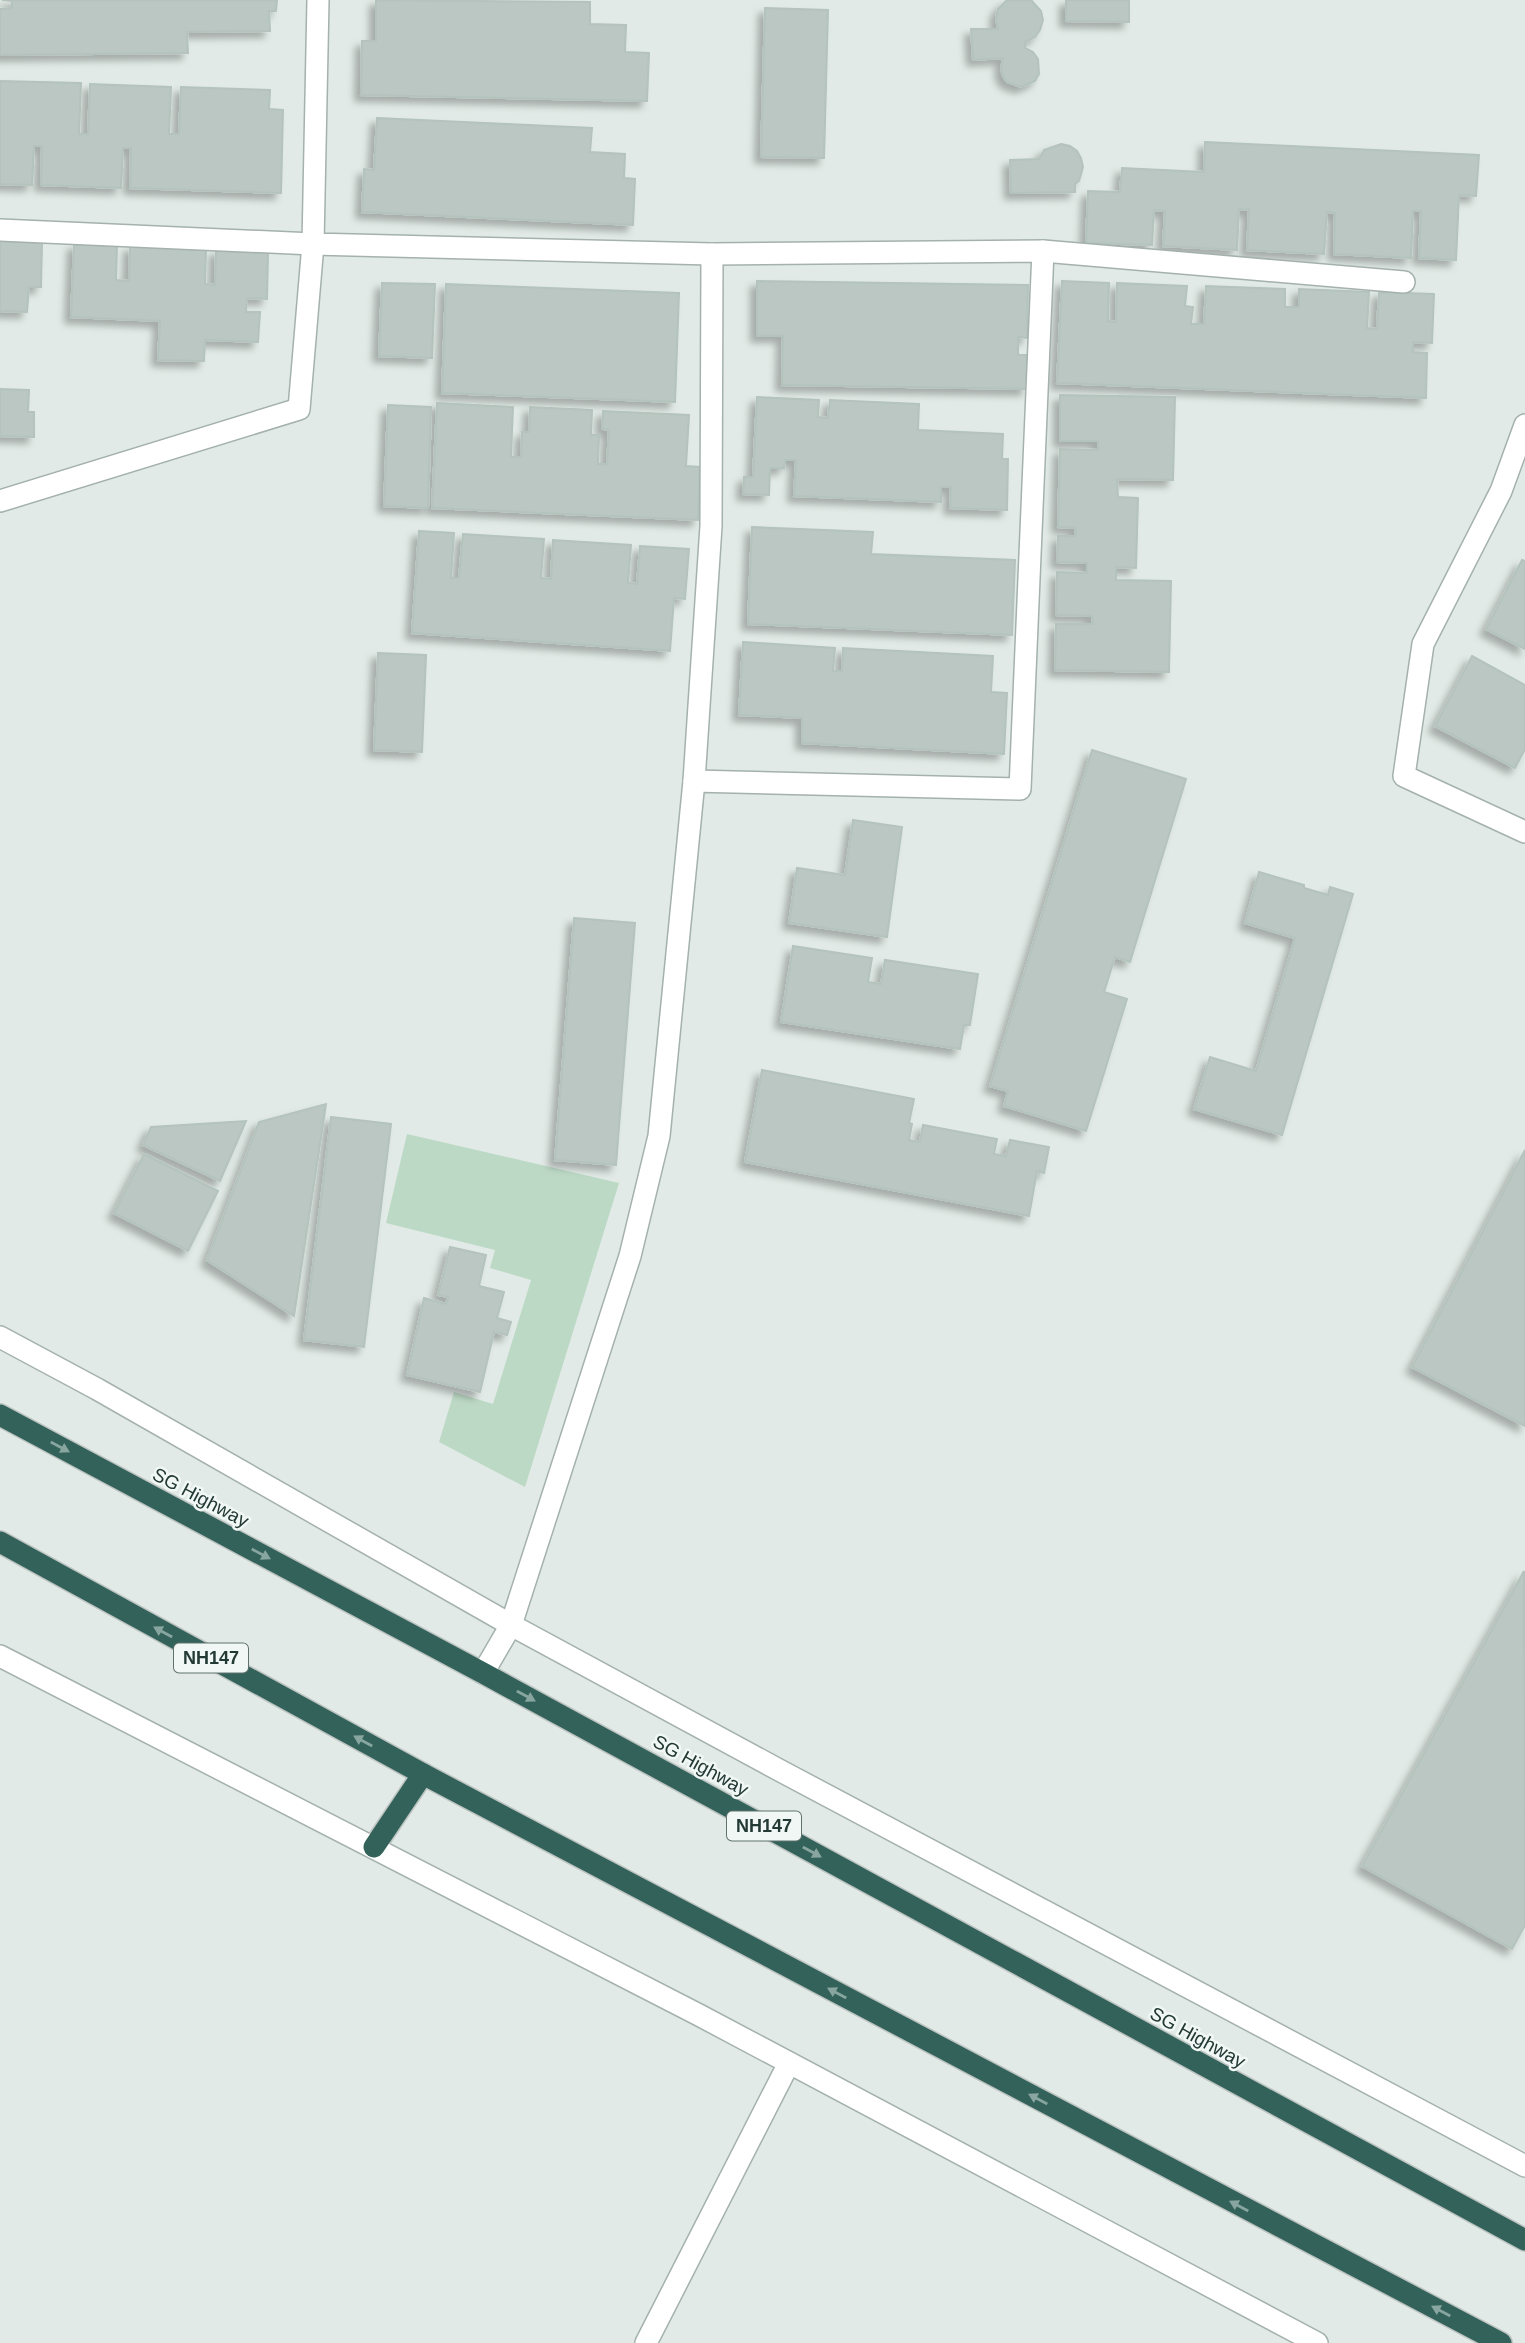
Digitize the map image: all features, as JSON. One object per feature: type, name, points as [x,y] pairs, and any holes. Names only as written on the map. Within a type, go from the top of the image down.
[{"type":"highway","name":"SG Highway","points":[[0,1415],[483,1673],[1525,2240]]},
{"type":"highway","name":"NH147","points":[[0,1542],[422,1774],[1501,2343]]},
{"type":"highway","points":[[374,1847],[422,1774]]},
{"type":"street","points":[[0,501],[299,410],[313,244],[318,0]]},
{"type":"street","points":[[0,230],[313,244],[712,254],[1043,251],[1404,282]]},
{"type":"street","points":[[694,781],[1020,789],[1043,251]]},
{"type":"street","points":[[483,1673],[511,1625],[630,1256],[659,1136],[694,781],[711,526],[712,254]]},
{"type":"street","points":[[1525,425],[1502,491],[1423,644],[1404,776],[1525,832]]},
{"type":"street","points":[[0,1337],[109,1395],[511,1625],[767,1764],[1525,2165]]},
{"type":"street","points":[[0,1656],[789,2063],[1317,2343]]},
{"type":"street","points":[[646,2343],[789,2063]]},
{"type":"green space","points":[[407,1134],[619,1183],[525,1487],[439,1442],[454,1392],[493,1404],[531,1280],[490,1268],[495,1250],[386,1223]]},
{"type":"building","points":[[2,0],[277,0],[276,11],[269,11],[270,31],[187,32],[188,53],[0,55],[0,9],[12,8],[12,1]]},
{"type":"building","points":[[376,0],[590,2],[590,24],[626,25],[625,52],[649,53],[647,101],[361,95],[362,41],[376,41]]},
{"type":"building","points":[[1007,0],[1031,0],[1041,11],[1043,20],[1035,37],[1025,42],[1025,48],[1033,52],[1038,59],[1039,74],[1035,81],[1021,87],[1007,82],[1003,76],[1003,58],[973,60],[971,29],[998,29],[998,9]]},
{"type":"building","points":[[1066,0],[1129,0],[1129,22],[1066,21]]},
{"type":"building","points":[[765,8],[828,10],[824,158],[761,157]]},
{"type":"building","points":[[0,81],[81,83],[79,134],[88,134],[90,84],[171,87],[169,134],[179,134],[181,87],[270,90],[269,109],[283,110],[281,193],[130,188],[131,148],[123,148],[121,188],[41,185],[42,146],[34,146],[32,185],[0,184]]},
{"type":"building","points":[[377,118],[592,128],[590,152],[625,154],[624,178],[635,179],[633,225],[362,212],[364,169],[374,170]]},
{"type":"building","points":[[1205,142],[1479,155],[1476,196],[1459,195],[1456,260],[1419,258],[1421,211],[1413,211],[1411,258],[1334,254],[1335,213],[1327,212],[1324,254],[1247,250],[1249,210],[1239,209],[1237,250],[1163,246],[1165,211],[1154,210],[1152,245],[1086,243],[1088,191],[1120,192],[1122,168],[1204,172]]},
{"type":"building","points":[[1061,144],[1070,146],[1081,158],[1083,167],[1079,181],[1075,184],[1075,192],[1011,193],[1010,160],[1039,159],[1044,150]]},
{"type":"building","points":[[0,241],[42,242],[41,287],[29,287],[27,312],[0,311]]},
{"type":"building","points":[[74,244],[117,246],[116,280],[129,281],[130,246],[206,250],[205,284],[215,285],[216,250],[268,252],[267,299],[247,298],[246,312],[260,312],[258,342],[205,340],[204,361],[158,360],[160,321],[71,317]]},
{"type":"building","points":[[757,281],[1028,285],[1027,338],[1018,337],[1018,355],[1027,355],[1027,389],[782,385],[783,336],[757,336]]},
{"type":"building","points":[[1062,281],[1109,283],[1108,321],[1116,322],[1117,283],[1187,286],[1185,306],[1193,307],[1191,324],[1204,324],[1206,286],[1285,289],[1285,307],[1299,307],[1299,289],[1369,292],[1367,328],[1377,329],[1379,292],[1434,294],[1432,343],[1413,342],[1413,352],[1427,353],[1426,398],[1057,383]]},
{"type":"building","points":[[382,283],[435,284],[432,358],[379,356]]},
{"type":"building","points":[[446,284],[679,293],[675,402],[442,393]]},
{"type":"building","points":[[0,389],[29,390],[28,412],[34,412],[34,437],[0,436]]},
{"type":"building","points":[[1060,395],[1175,397],[1173,480],[1117,479],[1118,497],[1138,498],[1136,568],[1116,567],[1116,580],[1171,581],[1169,672],[1055,670],[1056,624],[1093,624],[1092,616],[1056,615],[1057,572],[1087,573],[1087,563],[1057,562],[1058,536],[1075,536],[1076,528],[1058,527],[1060,449],[1098,450],[1098,441],[1060,441]]},
{"type":"building","points":[[757,397],[819,400],[818,417],[828,418],[830,400],[919,404],[918,430],[1003,434],[1002,459],[1008,459],[1007,510],[950,508],[951,487],[941,487],[941,502],[794,496],[796,460],[785,460],[784,468],[770,468],[769,495],[743,494],[744,477],[753,477]]},
{"type":"building","points":[[437,403],[513,407],[511,457],[521,457],[522,432],[529,432],[530,407],[592,410],[591,435],[599,435],[598,464],[607,464],[609,430],[602,429],[603,411],[689,415],[686,466],[700,467],[698,520],[432,508]]},
{"type":"building","points":[[388,405],[431,407],[428,508],[384,506]]},
{"type":"building","points":[[752,527],[873,532],[871,554],[1015,560],[1012,635],[748,624]]},
{"type":"building","points":[[419,531],[454,533],[451,578],[459,578],[463,534],[544,539],[541,578],[551,579],[553,540],[631,545],[628,583],[637,584],[640,546],[689,549],[685,599],[674,598],[670,651],[412,633]]},
{"type":"building","points":[[1522,560],[1525,561],[1525,649],[1486,629]]},
{"type":"building","points":[[743,642],[835,648],[833,671],[842,671],[843,648],[993,656],[991,692],[1007,693],[1004,754],[802,743],[802,718],[739,715]]},
{"type":"building","points":[[378,653],[426,655],[422,752],[374,750]]},
{"type":"building","points":[[1472,656],[1525,685],[1525,749],[1515,768],[1435,726]]},
{"type":"building","points":[[1092,750],[1186,779],[1130,962],[1115,957],[1104,992],[1127,999],[1086,1131],[1004,1106],[1008,1091],[990,1086]]},
{"type":"building","points":[[853,820],[902,827],[887,937],[789,923],[797,868],[845,875]]},
{"type":"building","points":[[1259,872],[1328,895],[1330,887],[1353,894],[1282,1135],[1194,1109],[1210,1057],[1256,1071],[1295,938],[1245,923]]},
{"type":"building","points":[[574,918],[635,923],[616,1165],[555,1160]]},
{"type":"building","points":[[793,946],[872,958],[868,982],[881,984],[885,960],[978,974],[970,1025],[964,1025],[960,1049],[781,1022]]},
{"type":"building","points":[[762,1070],[914,1099],[909,1140],[920,1142],[923,1125],[997,1139],[994,1154],[1006,1156],[1010,1140],[1049,1147],[1044,1173],[1037,1171],[1029,1216],[745,1162]]},
{"type":"building","points":[[326,1104],[294,1316],[207,1260],[259,1122]]},
{"type":"building","points":[[331,1117],[391,1124],[364,1347],[304,1340]]},
{"type":"building","points":[[246,1121],[220,1181],[143,1145],[151,1127]]},
{"type":"building","points":[[1525,1150],[1525,1426],[1412,1367]]},
{"type":"building","points":[[144,1154],[218,1191],[188,1251],[114,1213]]},
{"type":"building","points":[[450,1247],[486,1255],[479,1286],[504,1292],[497,1318],[511,1322],[507,1335],[494,1332],[480,1392],[407,1375],[424,1298],[446,1304],[448,1297],[438,1295]]},
{"type":"building","points":[[1524,1571],[1525,1925],[1512,1949],[1362,1866]]}]
